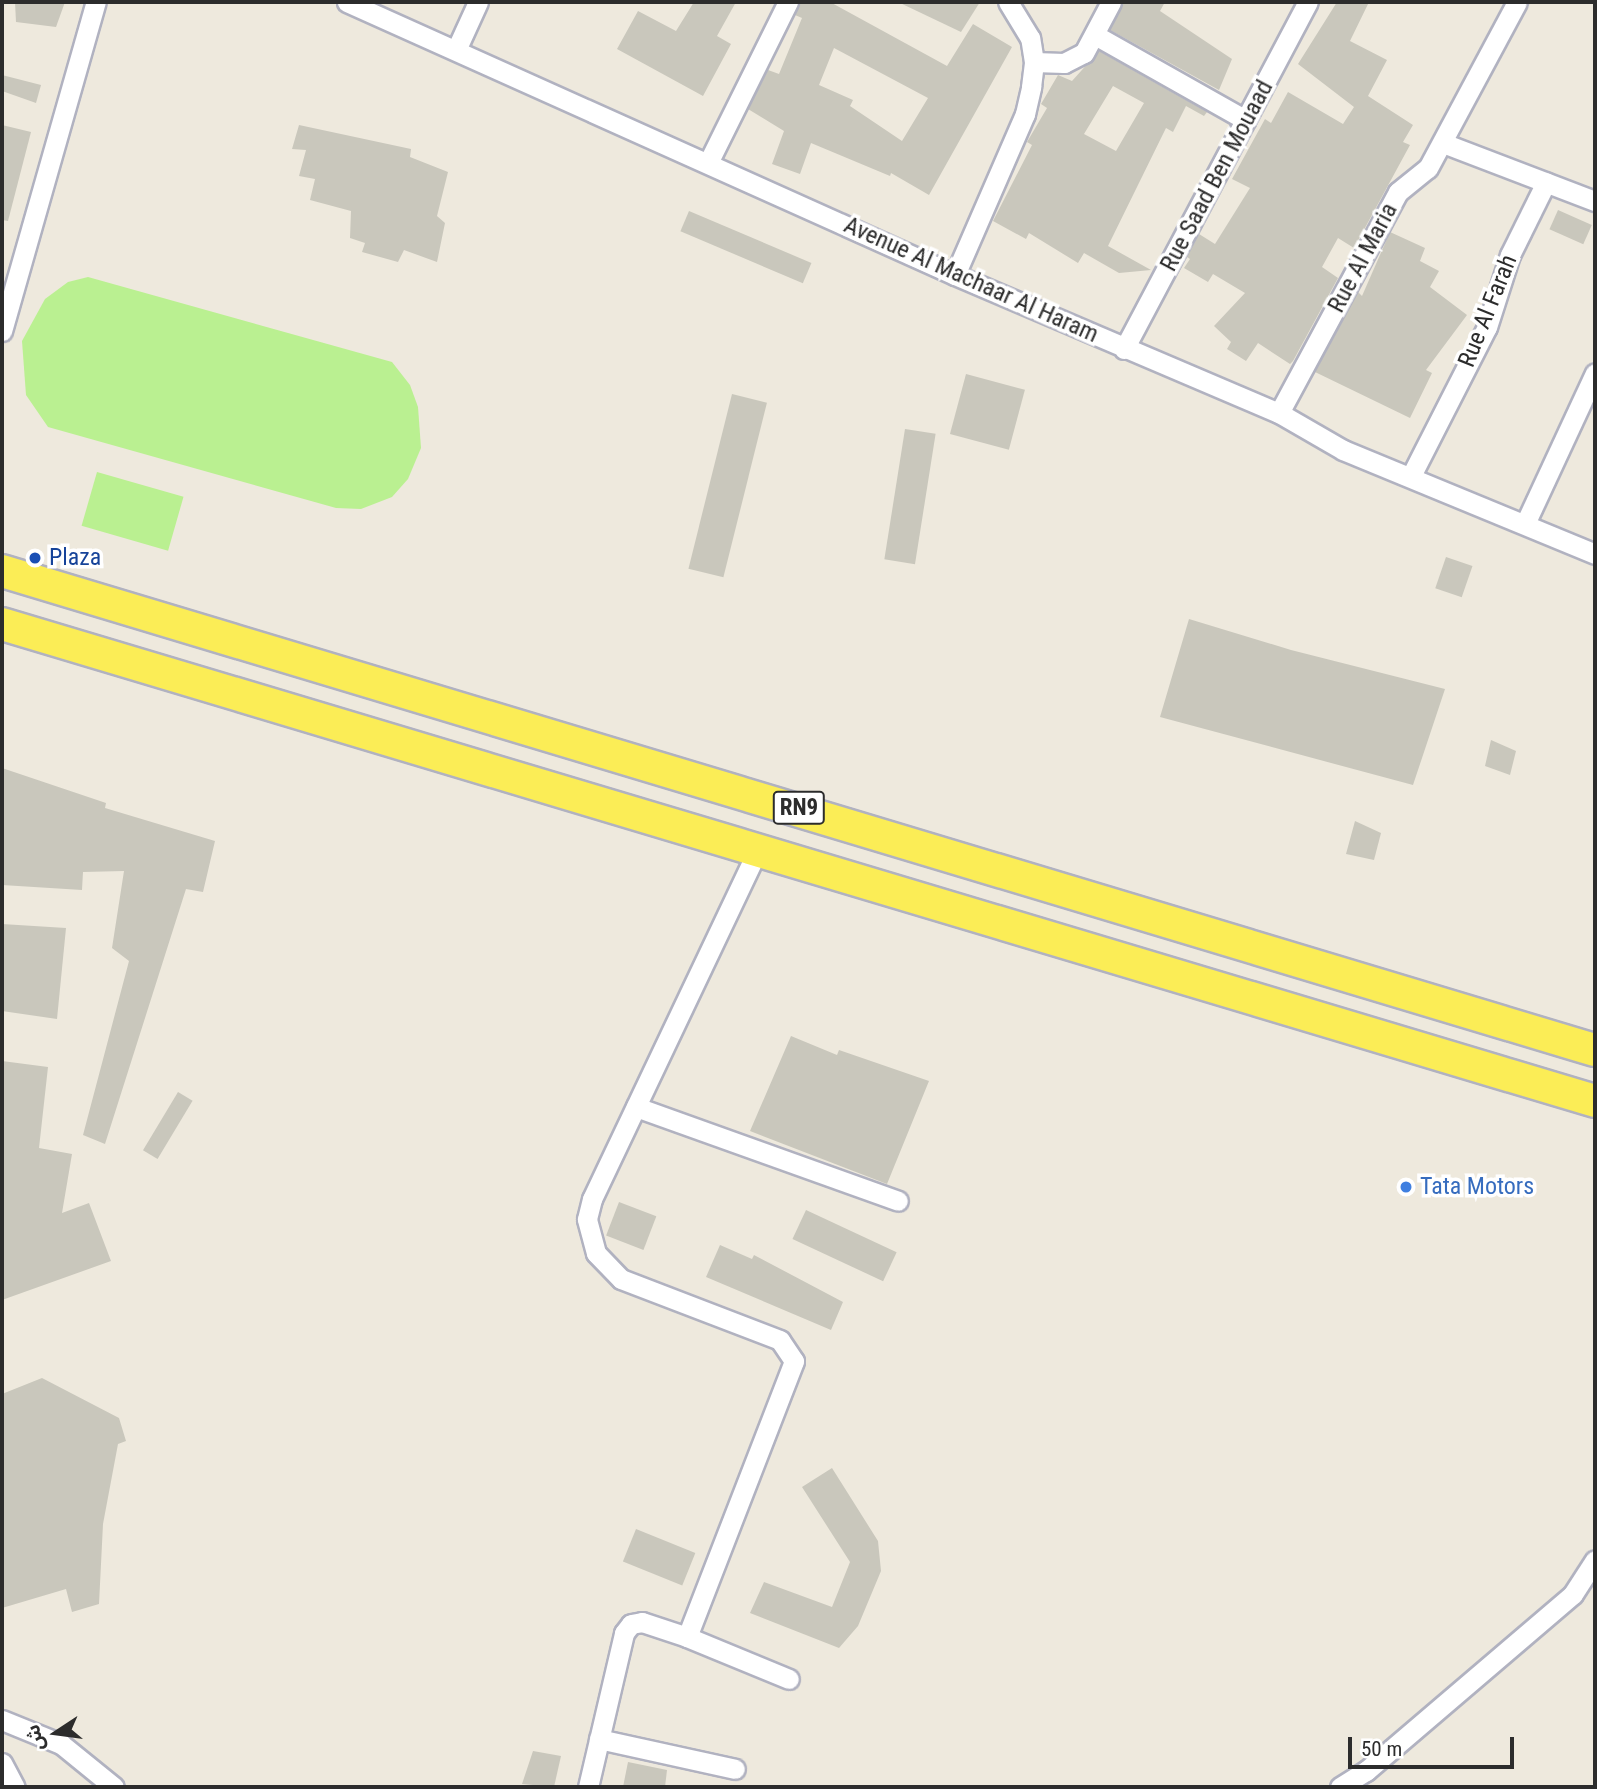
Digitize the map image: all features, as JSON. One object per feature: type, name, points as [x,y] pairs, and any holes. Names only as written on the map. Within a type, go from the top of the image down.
[{"type":"main road","name":"RN9","points":[[2,571],[1595,1050]]},
{"type":"main road","name":"RN9","points":[[2,624],[1595,1101]]},
{"type":"street","points":[[2,331],[96,2]]},
{"type":"street","name":"Avenue Al Machaar Al Haram","points":[[347,2],[457,48],[956,275],[1279,413],[1343,450],[1595,554]]},
{"type":"street","points":[[457,48],[478,2]]},
{"type":"street","points":[[709,161],[788,2]]},
{"type":"street","points":[[956,275],[1025,114],[1034,62],[1030,38],[1008,2]]},
{"type":"street","points":[[1034,62],[1074,61],[1095,35],[1111,2]]},
{"type":"street","name":"Rue Saad Ben Mouaad","points":[[1124,349],[1308,2]]},
{"type":"street","name":"Rue Al Maria","points":[[1279,413],[1398,192],[1428,168],[1517,2]]},
{"type":"street","points":[[1095,35],[1246,120]]},
{"type":"street","points":[[1443,143],[1595,201]]},
{"type":"street","name":"Rue Al Farah","points":[[1411,477],[1487,327],[1510,255],[1546,182]]},
{"type":"street","points":[[1525,524],[1595,373]]},
{"type":"street","points":[[687,1637],[794,1361],[780,1340],[621,1279],[596,1253],[587,1219],[592,1199],[757,852]]},
{"type":"street","points":[[636,1107],[898,1201]]},
{"type":"street","points":[[1340,1787],[1366,1771],[1573,1594],[1595,1560]]},
{"type":"street","points":[[588,1787],[624,1633],[631,1624],[642,1622],[687,1637],[789,1679]]},
{"type":"street","points":[[2,1720],[61,1744],[114,1787]]},
{"type":"street","points":[[599,1739],[734,1769]]},
{"type":"street","points":[[2,1763],[16,1787]]},
{"type":"green space","points":[[88,277],[392,362],[410,385],[418,407],[421,448],[408,479],[392,497],[361,509],[336,508],[48,427],[26,395],[22,341],[45,299],[68,282]]},
{"type":"green space","points":[[97,472],[184,497],[168,551],[82,526]]},
{"type":"building","points":[[15,2],[65,2],[56,27],[16,22]]},
{"type":"building","points":[[694,2],[736,2],[717,36],[731,44],[703,96],[617,49],[638,11],[676,31]]},
{"type":"building","points":[[800,2],[830,2],[947,66],[973,24],[1012,47],[929,195],[891,173],[890,176],[811,143],[800,174],[772,164],[784,131],[748,109],[768,70],[779,74],[802,18],[795,15]],"holes":[[[834,48],[928,98],[902,141],[850,106],[853,100],[819,85]]]},
{"type":"building","points":[[898,2],[980,2],[961,32]]},
{"type":"building","points":[[1123,2],[1165,2],[1160,11],[1232,59],[1219,90],[1110,30]]},
{"type":"building","points":[[1337,2],[1369,2],[1350,41],[1387,60],[1368,96],[1413,125],[1403,142],[1410,145],[1354,248],[1338,238],[1322,267],[1338,278],[1293,361],[1290,364],[1258,343],[1246,361],[1227,349],[1231,342],[1214,326],[1245,293],[1213,274],[1208,282],[1184,268],[1199,234],[1215,244],[1250,188],[1232,179],[1265,119],[1271,123],[1288,92],[1343,124],[1354,107],[1298,64]]},
{"type":"building","points":[[1099,51],[1207,112],[1204,116],[1186,106],[1173,132],[1166,128],[1108,246],[1151,270],[1119,273],[1084,253],[1078,263],[1029,233],[1026,239],[993,221],[1032,145],[1027,142],[1047,108],[1041,104],[1058,75],[1072,81]],"holes":[[[1113,86],[1144,103],[1116,151],[1084,134]]]},
{"type":"building","points":[[2,75],[41,85],[36,103],[2,91]]},
{"type":"building","points":[[2,125],[31,132],[8,221],[2,220]]},
{"type":"building","points":[[299,125],[411,149],[410,157],[448,172],[437,216],[445,223],[437,262],[404,250],[398,262],[362,252],[365,243],[350,238],[351,211],[310,200],[315,179],[299,176],[306,150],[292,149]]},
{"type":"building","points":[[1558,210],[1592,225],[1583,244],[1549,229]]},
{"type":"building","points":[[689,211],[811,263],[803,283],[680,231]]},
{"type":"building","points":[[1390,232],[1425,248],[1420,261],[1439,271],[1430,287],[1467,315],[1426,370],[1432,373],[1410,418],[1315,372],[1358,292],[1362,296]]},
{"type":"building","points":[[966,374],[1025,390],[1009,450],[950,434]]},
{"type":"building","points":[[732,394],[767,403],[723,577],[688,569]]},
{"type":"building","points":[[905,429],[936,434],[915,564],[884,559]]},
{"type":"building","points":[[1446,557],[1472,566],[1462,597],[1435,588]]},
{"type":"building","points":[[1189,619],[1291,650],[1445,689],[1413,785],[1160,717]]},
{"type":"building","points":[[1491,740],[1516,751],[1510,775],[1485,766]]},
{"type":"building","points":[[2,768],[106,803],[105,808],[215,841],[203,892],[186,889],[105,1144],[83,1135],[129,961],[112,948],[124,871],[83,872],[82,890],[2,885]]},
{"type":"building","points":[[1355,821],[1381,833],[1374,860],[1346,854]]},
{"type":"building","points":[[2,924],[66,928],[57,1019],[2,1011]]},
{"type":"building","points":[[791,1036],[837,1055],[839,1050],[929,1081],[887,1184],[750,1131]]},
{"type":"building","points":[[2,1061],[48,1067],[39,1148],[72,1154],[62,1213],[89,1203],[111,1261],[2,1300]]},
{"type":"building","points":[[178,1092],[193,1101],[158,1159],[143,1150]]},
{"type":"building","points":[[619,1202],[656,1216],[643,1250],[606,1236]]},
{"type":"building","points":[[806,1210],[897,1252],[883,1281],[792,1239]]},
{"type":"building","points":[[720,1245],[752,1259],[754,1255],[843,1302],[831,1330],[706,1277]]},
{"type":"building","points":[[42,1378],[119,1418],[126,1441],[118,1444],[103,1524],[99,1604],[72,1612],[66,1589],[2,1608],[2,1394]]},
{"type":"building","points":[[832,1468],[878,1541],[881,1571],[858,1626],[839,1648],[750,1613],[764,1582],[832,1607],[850,1562],[802,1487]]},
{"type":"building","points":[[636,1529],[695,1553],[682,1585],[623,1561]]},
{"type":"building","points":[[533,1751],[561,1756],[554,1787],[522,1784]]},
{"type":"building","points":[[628,1762],[667,1770],[665,1787],[623,1787]]},
{"type":"place","name":"Plaza","points":[[35,558]]},
{"type":"place","name":"Tata Motors","points":[[1406,1187]]}]
